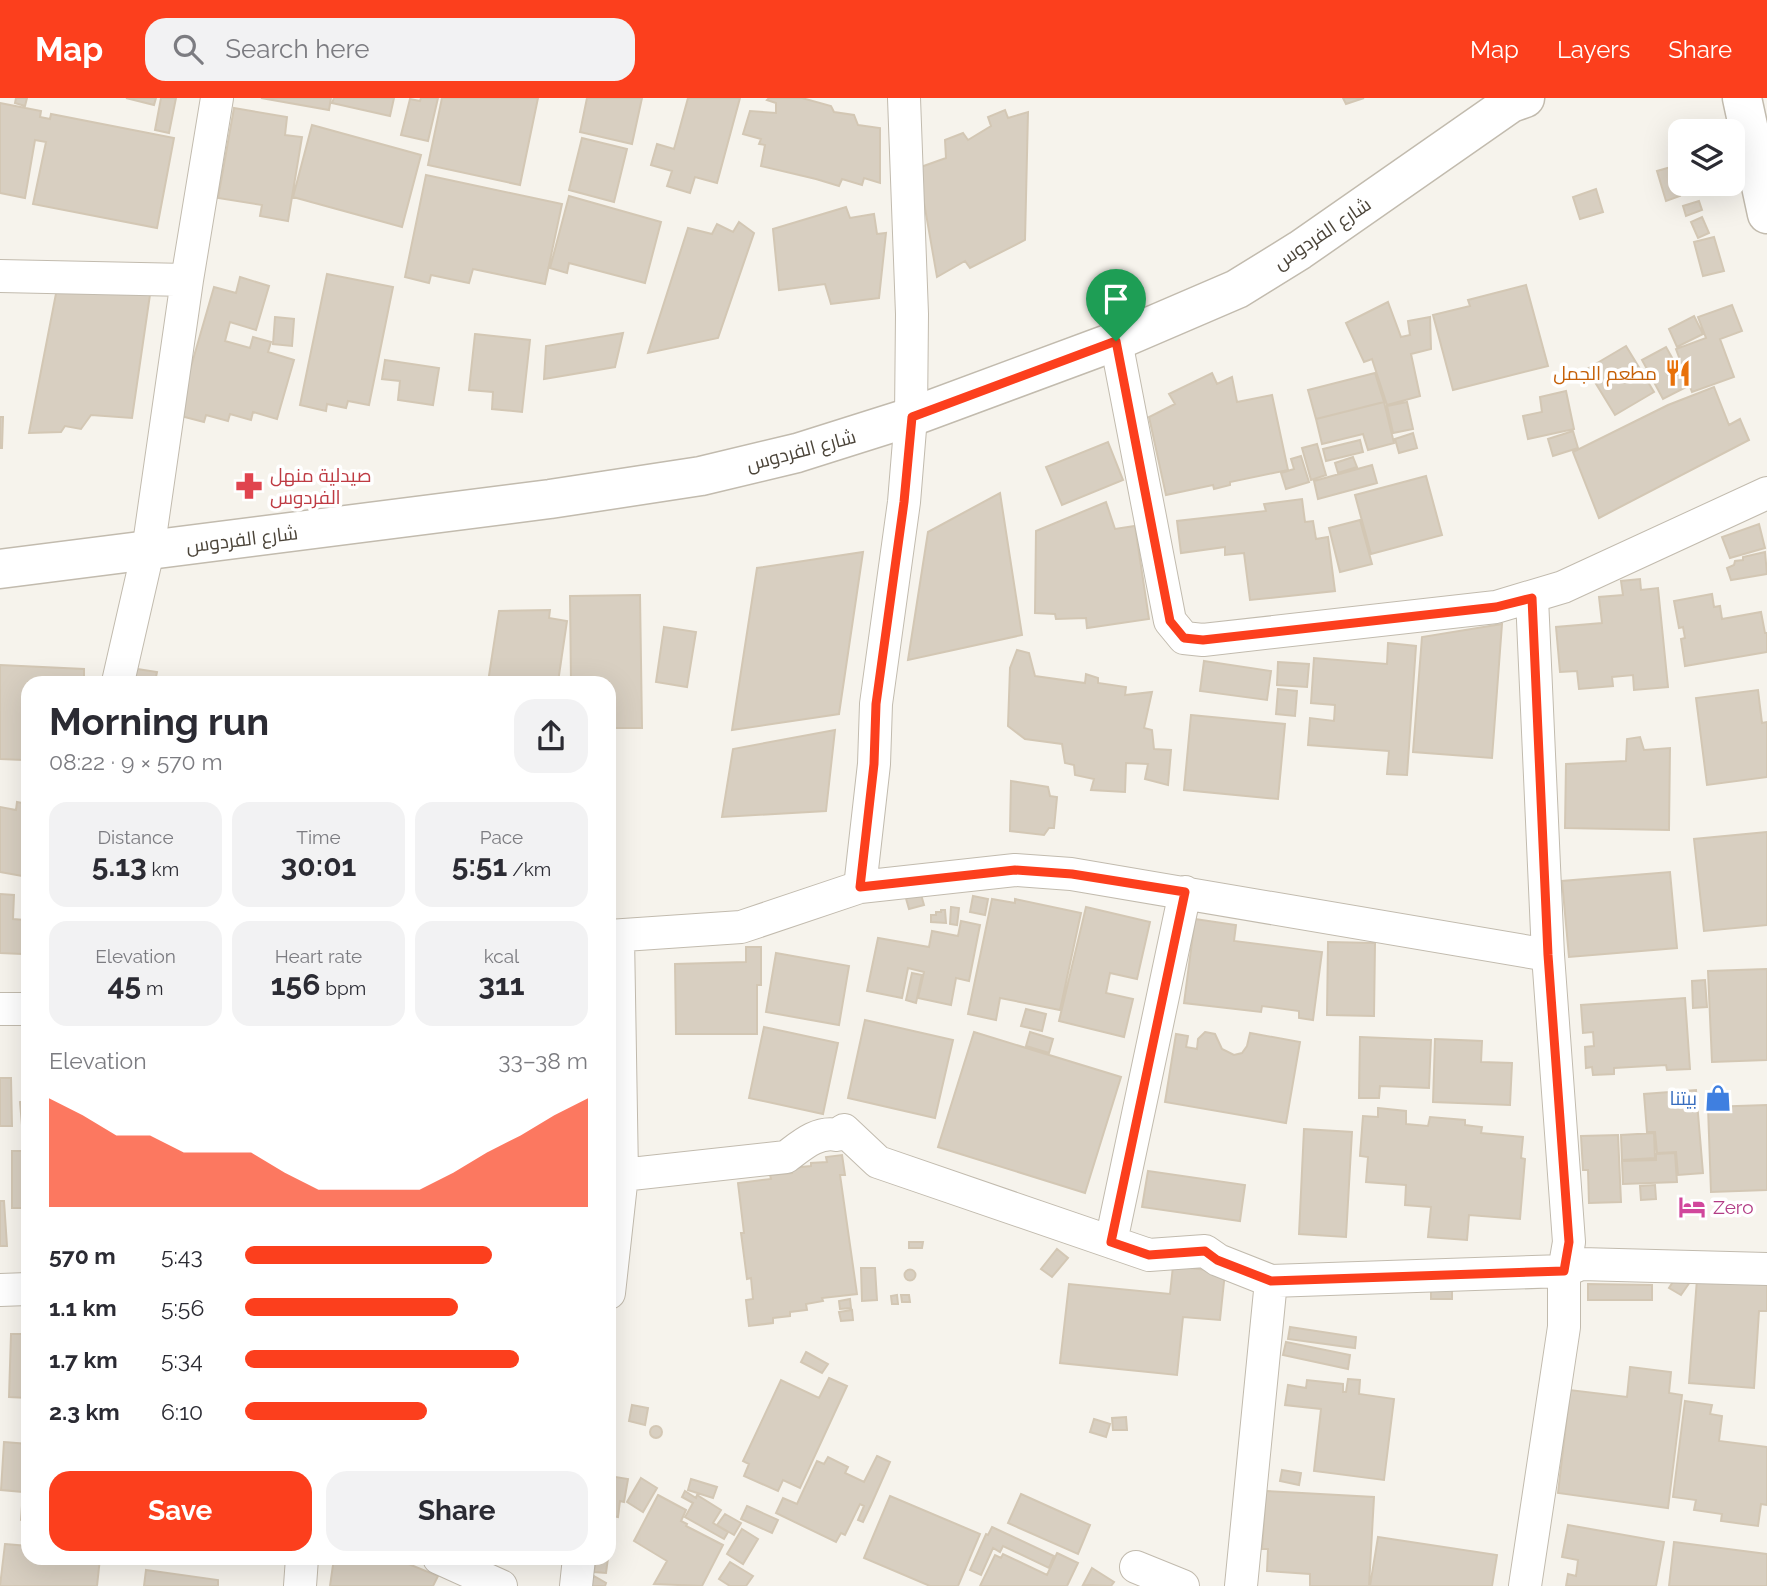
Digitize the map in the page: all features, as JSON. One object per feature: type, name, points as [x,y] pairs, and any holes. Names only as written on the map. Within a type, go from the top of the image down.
[{"type":"street","points":[[119,676],[148,551],[187,279],[217,98]]},
{"type":"street","points":[[860,887],[874,764],[876,704],[904,502],[912,417],[912,314],[904,98]]},
{"type":"street","points":[[1742,98],[1767,214]]},
{"type":"street","name":"شارع الفردوس","points":[[0,569],[550,499],[701,476],[797,453],[912,417],[1116,341],[1237,289],[1300,250],[1515,100]]},
{"type":"street","points":[[0,276],[187,279]]},
{"type":"street","points":[[1116,341],[1170,621],[1184,638],[1203,640],[1496,607],[1532,598],[1563,587],[1767,492]]},
{"type":"street","points":[[1525,1586],[1564,1327],[1564,1271],[1569,1242],[1548,955],[1532,598]]},
{"type":"street","points":[[616,936],[741,927],[860,887],[1015,870],[1072,874],[1185,892],[1548,955]]},
{"type":"street","points":[[1111,1242],[1185,892]]},
{"type":"street","points":[[0,1010],[21,1009]]},
{"type":"street","points":[[616,1016],[622,1175],[616,1229]]},
{"type":"street","points":[[622,1175],[786,1157],[807,1141],[826,1133],[837,1135],[844,1130],[878,1163],[1149,1255],[1205,1251],[1217,1260],[1271,1281],[1564,1271],[1581,1264],[1767,1269]]},
{"type":"street","points":[[1241,1586],[1271,1281]]},
{"type":"street","points":[[0,1290],[21,1289]]},
{"type":"street","points":[[300,1586],[302,1565]]},
{"type":"street","points":[[454,1565],[501,1586]]},
{"type":"street","points":[[576,1586],[578,1565]]},
{"type":"street","points":[[1136,1567],[1183,1586]]},
{"type":"building","points":[[16,98],[27,98],[25,106],[15,103]]},
{"type":"building","points":[[126,98],[156,98],[154,105]]},
{"type":"building","points":[[161,98],[176,98],[169,133],[155,130]]},
{"type":"building","points":[[261,98],[331,98],[329,110]]},
{"type":"building","points":[[334,98],[394,98],[390,116],[332,103]]},
{"type":"building","points":[[421,98],[438,98],[428,141],[401,135],[410,99],[420,101]]},
{"type":"building","points":[[442,98],[538,98],[520,185],[428,165]]},
{"type":"building","points":[[587,98],[642,98],[632,144],[580,132]]},
{"type":"building","points":[[688,98],[740,98],[717,183],[695,177],[690,193],[667,186],[672,171],[651,165],[657,144],[674,149]]},
{"type":"building","points":[[802,98],[831,106],[834,112],[854,115],[858,125],[880,128],[880,183],[864,178],[862,185],[842,179],[839,186],[761,166],[765,145],[759,144],[761,139],[743,134],[750,111],[776,113],[776,103],[767,100]]},
{"type":"building","points":[[1343,98],[1364,98],[1346,104]]},
{"type":"building","points":[[0,103],[41,111],[40,117],[50,119],[51,114],[174,138],[157,228],[33,204],[46,142],[35,140],[25,198],[0,193]]},
{"type":"building","points":[[234,108],[287,117],[285,135],[302,137],[288,221],[260,216],[262,205],[218,198]]},
{"type":"building","points":[[1005,110],[1008,118],[1028,112],[1025,240],[970,268],[965,261],[937,277],[918,168],[946,158],[945,140],[963,133],[968,140],[991,126],[988,117]]},
{"type":"building","points":[[312,125],[421,155],[402,227],[293,197]]},
{"type":"building","points":[[582,138],[627,149],[614,202],[569,190]]},
{"type":"building","points":[[1668,168],[1668,196],[1680,196],[1666,201],[1657,171]]},
{"type":"building","points":[[426,175],[562,204],[545,284],[473,269],[469,283],[431,275],[429,283],[405,277]]},
{"type":"building","points":[[1596,189],[1603,212],[1580,219],[1573,197]]},
{"type":"building","points":[[569,196],[661,222],[645,283],[569,263],[567,273],[550,268]]},
{"type":"building","points":[[1699,201],[1702,210],[1686,216],[1683,206]]},
{"type":"building","points":[[846,207],[850,218],[874,214],[877,234],[886,233],[879,298],[831,304],[825,284],[779,290],[773,229]]},
{"type":"building","points":[[1702,217],[1709,233],[1698,238],[1691,222]]},
{"type":"building","points":[[739,222],[754,233],[718,338],[648,353],[688,228],[712,234],[717,224],[733,232]]},
{"type":"building","points":[[1714,237],[1724,271],[1703,276],[1694,242]]},
{"type":"building","points":[[327,274],[393,287],[369,405],[348,401],[346,408],[327,404],[326,411],[300,405]]},
{"type":"building","points":[[240,277],[269,286],[256,330],[230,322],[225,341],[250,348],[253,337],[271,342],[268,352],[294,360],[277,419],[253,412],[251,420],[230,414],[228,421],[206,415],[204,422],[177,415],[214,287],[236,293]]},
{"type":"building","points":[[59,278],[152,281],[132,418],[91,415],[81,429],[65,426],[61,432],[29,433]]},
{"type":"building","points":[[1526,285],[1548,366],[1453,390],[1433,315],[1470,306],[1468,300]]},
{"type":"building","points":[[1388,302],[1401,337],[1410,335],[1408,321],[1430,317],[1431,349],[1411,354],[1420,396],[1387,405],[1372,359],[1364,362],[1346,323]]},
{"type":"building","points":[[1732,305],[1742,331],[1720,339],[1734,377],[1692,392],[1676,349],[1706,338],[1698,317]]},
{"type":"building","points":[[1694,316],[1703,334],[1677,347],[1669,329]]},
{"type":"building","points":[[275,317],[294,319],[292,346],[273,344]]},
{"type":"building","points":[[623,333],[615,367],[544,379],[546,346]]},
{"type":"building","points":[[475,334],[530,340],[522,412],[492,409],[493,392],[469,390]]},
{"type":"building","points":[[1626,346],[1654,392],[1615,415],[1587,369]]},
{"type":"building","points":[[1666,347],[1688,386],[1663,399],[1642,360]]},
{"type":"building","points":[[385,360],[439,368],[433,405],[398,400],[400,381],[382,379]]},
{"type":"building","points":[[1212,373],[1217,384],[1232,377],[1237,402],[1272,395],[1288,470],[1230,482],[1230,485],[1214,489],[1213,485],[1166,495],[1149,417],[1175,404],[1169,394]]},
{"type":"building","points":[[1375,373],[1384,402],[1316,419],[1308,390]]},
{"type":"building","points":[[1714,387],[1729,425],[1740,419],[1749,440],[1599,518],[1573,452],[1668,405]]},
{"type":"building","points":[[1566,391],[1574,429],[1528,439],[1523,416],[1542,412],[1540,397]]},
{"type":"building","points":[[1384,402],[1394,443],[1368,450],[1363,434],[1322,444],[1316,419]]},
{"type":"building","points":[[1407,402],[1413,429],[1393,433],[1387,406]]},
{"type":"building","points":[[0,417],[3,417],[2,448],[0,448]]},
{"type":"building","points":[[1573,431],[1578,448],[1553,456],[1548,439]]},
{"type":"building","points":[[1413,433],[1417,448],[1399,453],[1395,439]]},
{"type":"building","points":[[1360,440],[1363,452],[1326,461],[1323,449]]},
{"type":"building","points":[[1108,442],[1123,480],[1062,505],[1046,467]]},
{"type":"building","points":[[1317,444],[1326,475],[1311,480],[1302,448]]},
{"type":"building","points":[[1301,456],[1309,482],[1286,489],[1281,473],[1294,469],[1291,459]]},
{"type":"building","points":[[1353,457],[1357,467],[1338,473],[1335,463]]},
{"type":"building","points":[[1372,465],[1377,483],[1318,499],[1314,481]]},
{"type":"building","points":[[1426,476],[1442,535],[1371,554],[1355,495]]},
{"type":"building","points":[[1000,493],[1022,635],[908,660],[928,532]]},
{"type":"building","points":[[1302,499],[1305,522],[1313,521],[1316,539],[1328,537],[1335,591],[1250,600],[1244,553],[1225,555],[1225,547],[1181,553],[1177,521],[1266,511],[1264,504]]},
{"type":"building","points":[[1106,502],[1115,529],[1135,526],[1149,619],[1087,628],[1086,618],[1056,619],[1055,614],[1035,613],[1036,531]]},
{"type":"building","points":[[1360,520],[1372,564],[1340,572],[1329,528]]},
{"type":"building","points":[[1759,524],[1765,548],[1730,558],[1722,537]]},
{"type":"building","points":[[863,552],[839,714],[732,730],[757,568]]},
{"type":"building","points":[[1765,552],[1767,574],[1731,580],[1727,568],[1734,565],[1735,561]]},
{"type":"building","points":[[1640,579],[1641,590],[1658,588],[1668,687],[1634,690],[1633,675],[1612,677],[1613,686],[1579,689],[1577,671],[1560,672],[1556,627],[1602,623],[1599,597],[1623,595],[1621,581]]},
{"type":"building","points":[[1712,594],[1714,607],[1720,606],[1722,619],[1761,612],[1767,633],[1767,652],[1685,666],[1681,639],[1685,638],[1683,627],[1679,628],[1674,601]]},
{"type":"building","points":[[640,595],[642,728],[616,728],[616,676],[571,676],[570,596]]},
{"type":"building","points":[[550,610],[549,618],[567,621],[559,676],[489,676],[499,611]]},
{"type":"building","points":[[1502,624],[1492,758],[1413,752],[1422,637]]},
{"type":"building","points":[[664,627],[696,632],[687,687],[656,682]]},
{"type":"building","points":[[1388,643],[1416,646],[1407,775],[1387,774],[1389,751],[1308,745],[1310,718],[1334,721],[1335,705],[1311,703],[1314,658],[1387,664]]},
{"type":"building","points":[[1017,650],[1029,653],[1035,676],[1085,683],[1086,674],[1098,678],[1098,683],[1126,687],[1125,695],[1152,692],[1144,728],[1152,730],[1154,749],[1171,750],[1168,785],[1145,779],[1148,764],[1126,763],[1125,792],[1091,790],[1094,779],[1075,775],[1074,765],[1065,763],[1062,744],[1025,739],[1008,726],[1010,668]]},
{"type":"building","points":[[1204,661],[1271,671],[1267,700],[1200,691]]},
{"type":"building","points":[[1278,662],[1309,664],[1307,687],[1277,685]]},
{"type":"building","points":[[0,665],[84,669],[84,676],[21,676],[21,760],[0,759]]},
{"type":"building","points":[[131,668],[157,672],[156,676],[130,676]]},
{"type":"building","points":[[1278,689],[1297,691],[1295,716],[1276,714]]},
{"type":"building","points":[[1758,690],[1762,723],[1767,722],[1767,777],[1707,785],[1696,698]]},
{"type":"building","points":[[1191,715],[1285,724],[1278,799],[1184,790]]},
{"type":"building","points":[[835,730],[826,811],[722,817],[733,749]]},
{"type":"building","points":[[1640,737],[1644,750],[1670,748],[1669,830],[1565,828],[1566,764],[1626,761],[1627,739]]},
{"type":"building","points":[[1011,781],[1048,787],[1050,796],[1057,797],[1054,828],[1049,828],[1044,835],[1010,831]]},
{"type":"building","points":[[17,802],[21,803],[21,876],[0,872],[0,807],[16,810]]},
{"type":"building","points":[[1767,832],[1767,925],[1704,931],[1694,839]]},
{"type":"building","points":[[1670,872],[1677,948],[1569,957],[1562,881]]},
{"type":"building","points":[[918,884],[924,905],[909,909],[903,888]]},
{"type":"building","points":[[0,894],[14,895],[13,919],[21,920],[21,954],[0,953]]},
{"type":"building","points":[[973,896],[988,899],[985,915],[970,912]]},
{"type":"building","points":[[992,899],[1015,903],[1015,899],[1081,913],[1060,1010],[1000,998],[996,1020],[968,1014]]},
{"type":"building","points":[[951,907],[959,908],[957,925],[950,924]]},
{"type":"building","points":[[1086,907],[1150,922],[1137,979],[1110,973],[1106,993],[1133,999],[1124,1037],[1059,1021]]},
{"type":"building","points":[[945,910],[946,923],[931,922],[931,915],[936,915],[936,912]]},
{"type":"building","points":[[1195,919],[1236,925],[1234,941],[1322,952],[1313,1020],[1299,1018],[1299,1011],[1262,1006],[1261,1012],[1184,1003]]},
{"type":"building","points":[[961,921],[980,925],[969,981],[956,978],[951,1005],[918,998],[924,972],[908,968],[902,998],[867,991],[878,938],[929,947],[932,931],[958,936]]},
{"type":"building","points":[[1328,942],[1375,943],[1374,1016],[1327,1015]]},
{"type":"building","points":[[746,947],[761,947],[761,985],[757,985],[757,1034],[676,1034],[675,964],[746,962]]},
{"type":"building","points":[[776,953],[849,966],[839,1025],[766,1012]]},
{"type":"building","points":[[1767,969],[1767,1060],[1712,1062],[1708,971]]},
{"type":"building","points":[[912,973],[922,975],[916,1003],[906,1000]]},
{"type":"building","points":[[1705,980],[1707,1007],[1693,1008],[1692,981]]},
{"type":"building","points":[[1685,998],[1690,1069],[1667,1070],[1666,1065],[1614,1068],[1614,1074],[1593,1075],[1592,1067],[1586,1068],[1585,1047],[1594,1046],[1593,1032],[1583,1033],[1581,1005]]},
{"type":"building","points":[[1026,1009],[1046,1014],[1042,1031],[1021,1026]]},
{"type":"building","points":[[865,1020],[953,1040],[935,1118],[848,1098]]},
{"type":"building","points":[[764,1027],[838,1043],[823,1114],[749,1098]]},
{"type":"building","points":[[974,1032],[1121,1077],[1085,1193],[938,1147]]},
{"type":"building","points":[[1030,1032],[1053,1039],[1049,1053],[1026,1046]]},
{"type":"building","points":[[1205,1032],[1215,1034],[1222,1049],[1234,1055],[1242,1053],[1250,1033],[1300,1042],[1286,1123],[1165,1102],[1176,1034],[1188,1036],[1186,1047],[1197,1049],[1198,1039]]},
{"type":"building","points":[[1360,1037],[1431,1040],[1429,1088],[1380,1086],[1379,1098],[1359,1098]]},
{"type":"building","points":[[1435,1039],[1482,1041],[1481,1062],[1512,1063],[1510,1105],[1433,1102]]},
{"type":"building","points":[[0,1078],[11,1078],[12,1126],[0,1126]]},
{"type":"building","points":[[1696,1090],[1703,1173],[1678,1175],[1676,1152],[1657,1153],[1655,1132],[1647,1132],[1644,1094]]},
{"type":"building","points":[[1767,1105],[1767,1190],[1711,1192],[1708,1107]]},
{"type":"building","points":[[1378,1108],[1406,1111],[1406,1124],[1428,1126],[1430,1117],[1465,1120],[1465,1125],[1482,1127],[1481,1133],[1523,1137],[1521,1158],[1525,1159],[1520,1219],[1469,1215],[1467,1240],[1428,1237],[1431,1207],[1405,1205],[1406,1185],[1366,1182],[1368,1157],[1360,1156],[1363,1116],[1378,1117]]},
{"type":"building","points":[[1304,1129],[1352,1132],[1346,1237],[1299,1234]]},
{"type":"building","points":[[1654,1133],[1655,1158],[1622,1160],[1621,1135]]},
{"type":"building","points":[[1618,1135],[1621,1202],[1589,1203],[1588,1170],[1583,1170],[1581,1136]]},
{"type":"building","points":[[12,1151],[21,1151],[21,1208],[12,1208]]},
{"type":"building","points":[[1675,1153],[1677,1182],[1623,1184],[1622,1161],[1656,1160],[1656,1154]]},
{"type":"building","points":[[842,1155],[845,1175],[840,1175],[857,1294],[822,1298],[823,1301],[806,1304],[807,1310],[773,1318],[773,1323],[749,1326],[746,1300],[753,1299],[751,1278],[747,1279],[741,1233],[744,1233],[738,1183],[771,1179],[770,1175],[792,1173],[791,1168],[827,1162],[826,1157]]},
{"type":"building","points":[[1148,1171],[1245,1185],[1240,1221],[1142,1207]]},
{"type":"building","points":[[1655,1185],[1656,1199],[1641,1200],[1640,1186]]},
{"type":"building","points":[[0,1201],[4,1201],[7,1246],[0,1246]]},
{"type":"building","points":[[909,1242],[923,1242],[922,1248],[909,1248]]},
{"type":"building","points":[[1057,1249],[1068,1258],[1052,1277],[1041,1269]]},
{"type":"building","points":[[1173,1266],[1225,1272],[1220,1320],[1183,1317],[1177,1375],[1060,1363],[1069,1284],[1170,1294]]},
{"type":"building","points":[[861,1268],[875,1268],[877,1300],[862,1301]]},
{"type":"building","points":[[1682,1268],[1694,1276],[1681,1295],[1669,1288]]},
{"type":"building","points":[[910,1270],[914,1271],[914,1279],[910,1280],[906,1279],[905,1275],[906,1271]]},
{"type":"building","points":[[1697,1279],[1767,1285],[1767,1311],[1759,1311],[1754,1388],[1689,1383]]},
{"type":"building","points":[[1588,1284],[1652,1285],[1652,1300],[1588,1300]]},
{"type":"building","points":[[1431,1288],[1452,1288],[1452,1299],[1431,1299]]},
{"type":"building","points":[[897,1295],[898,1304],[892,1304],[891,1296]]},
{"type":"building","points":[[901,1295],[909,1295],[910,1302],[902,1302]]},
{"type":"building","points":[[850,1299],[851,1308],[840,1309],[839,1301]]},
{"type":"building","points":[[852,1310],[853,1320],[841,1321],[839,1312]]},
{"type":"building","points":[[1290,1327],[1356,1337],[1355,1348],[1288,1339]]},
{"type":"building","points":[[11,1334],[21,1334],[21,1398],[9,1397]]},
{"type":"building","points":[[1286,1342],[1350,1355],[1348,1369],[1283,1355]]},
{"type":"building","points":[[806,1352],[828,1364],[822,1373],[801,1362]]},
{"type":"building","points":[[1630,1367],[1671,1372],[1669,1393],[1682,1395],[1668,1508],[1558,1493],[1570,1390],[1627,1397]]},
{"type":"building","points":[[829,1378],[847,1386],[800,1488],[783,1480],[778,1491],[744,1476],[749,1464],[743,1461],[781,1380],[819,1398]]},
{"type":"building","points":[[1348,1379],[1360,1380],[1359,1394],[1394,1399],[1384,1480],[1314,1471],[1321,1409],[1285,1405],[1288,1385],[1306,1388],[1307,1380],[1343,1384],[1343,1392],[1346,1392]]},
{"type":"building","points":[[1685,1401],[1712,1405],[1710,1414],[1722,1416],[1719,1441],[1767,1447],[1767,1505],[1761,1504],[1758,1526],[1721,1521],[1722,1514],[1694,1510],[1696,1500],[1673,1497]]},
{"type":"building","points":[[632,1405],[648,1408],[645,1425],[629,1421]]},
{"type":"building","points":[[1126,1417],[1127,1430],[1113,1430],[1112,1418]]},
{"type":"building","points":[[1094,1419],[1110,1424],[1106,1437],[1090,1432]]},
{"type":"building","points":[[656,1426],[662,1432],[656,1438],[650,1432]]},
{"type":"building","points":[[4,1442],[21,1443],[21,1492],[1,1490]]},
{"type":"building","points":[[877,1456],[890,1462],[863,1522],[858,1520],[864,1506],[860,1504],[845,1535],[841,1533],[836,1542],[776,1513],[783,1498],[797,1504],[817,1461],[824,1464],[828,1457],[848,1467],[845,1473],[864,1482]]},
{"type":"building","points":[[1282,1470],[1301,1473],[1299,1485],[1280,1481]]},
{"type":"building","points":[[616,1477],[628,1479],[624,1502],[620,1501],[618,1517]]},
{"type":"building","points":[[641,1478],[657,1488],[643,1512],[627,1502]]},
{"type":"building","points":[[691,1479],[717,1487],[713,1498],[688,1490]]},
{"type":"building","points":[[685,1491],[721,1510],[713,1523],[728,1532],[724,1539],[685,1517],[693,1503],[682,1497]]},
{"type":"building","points":[[1266,1491],[1374,1497],[1369,1586],[1310,1586],[1310,1574],[1267,1571],[1268,1549],[1262,1549]]},
{"type":"building","points":[[1021,1494],[1090,1525],[1078,1554],[1008,1523]]},
{"type":"building","points":[[658,1495],[686,1510],[681,1521],[687,1524],[686,1526],[723,1545],[702,1586],[654,1584],[667,1561],[634,1541]]},
{"type":"building","points":[[890,1496],[980,1534],[958,1586],[930,1586],[864,1558]]},
{"type":"building","points":[[747,1506],[778,1520],[772,1533],[741,1519]]},
{"type":"building","points":[[725,1514],[741,1523],[734,1535],[717,1525]]},
{"type":"building","points":[[1568,1525],[1664,1542],[1656,1586],[1566,1586],[1568,1574],[1576,1576],[1578,1560],[1562,1557]]},
{"type":"building","points":[[992,1527],[1054,1556],[1049,1568],[1003,1546],[1000,1552],[993,1548],[981,1575],[970,1570],[986,1534],[988,1535]]},
{"type":"building","points":[[742,1529],[758,1539],[743,1564],[727,1554]]},
{"type":"building","points":[[1378,1537],[1497,1555],[1492,1586],[1370,1586]]},
{"type":"building","points":[[1674,1542],[1767,1554],[1767,1586],[1669,1586]]},
{"type":"building","points":[[5,1544],[21,1545],[21,1565],[99,1565],[97,1586],[0,1586]]},
{"type":"building","points":[[1057,1553],[1078,1563],[1067,1586],[980,1586],[995,1555],[1001,1558],[1003,1554],[1047,1575]]},
{"type":"building","points":[[730,1562],[753,1576],[746,1586],[730,1586],[719,1579]]},
{"type":"building","points":[[333,1565],[411,1565],[438,1576],[433,1586],[330,1586]]},
{"type":"building","points":[[595,1565],[607,1565],[606,1573],[594,1572]]},
{"type":"building","points":[[1092,1568],[1114,1582],[1111,1586],[1083,1585]]},
{"type":"building","points":[[146,1570],[218,1580],[218,1586],[144,1586]]},
{"type":"building","points":[[594,1576],[606,1583],[605,1586],[588,1586]]},
{"type":"place","name":"مطعم الجمل","points":[[1678,373]]},
{"type":"place","name":"صيدلية منهل الفردوس","points":[[249,486]]},
{"type":"place","name":"بيتنا","points":[[1718,1098]]},
{"type":"place","name":"Zero","points":[[1692,1207]]},
{"type":"route","points":[[1116,341],[1170,621],[1184,638],[1203,640],[1496,607],[1532,598],[1548,955],[1569,1242],[1564,1271],[1271,1281],[1217,1260],[1205,1251],[1149,1255],[1111,1242],[1185,892],[1072,874],[1015,870],[860,887],[874,764],[876,704],[904,502],[912,417],[1116,341]]}]
